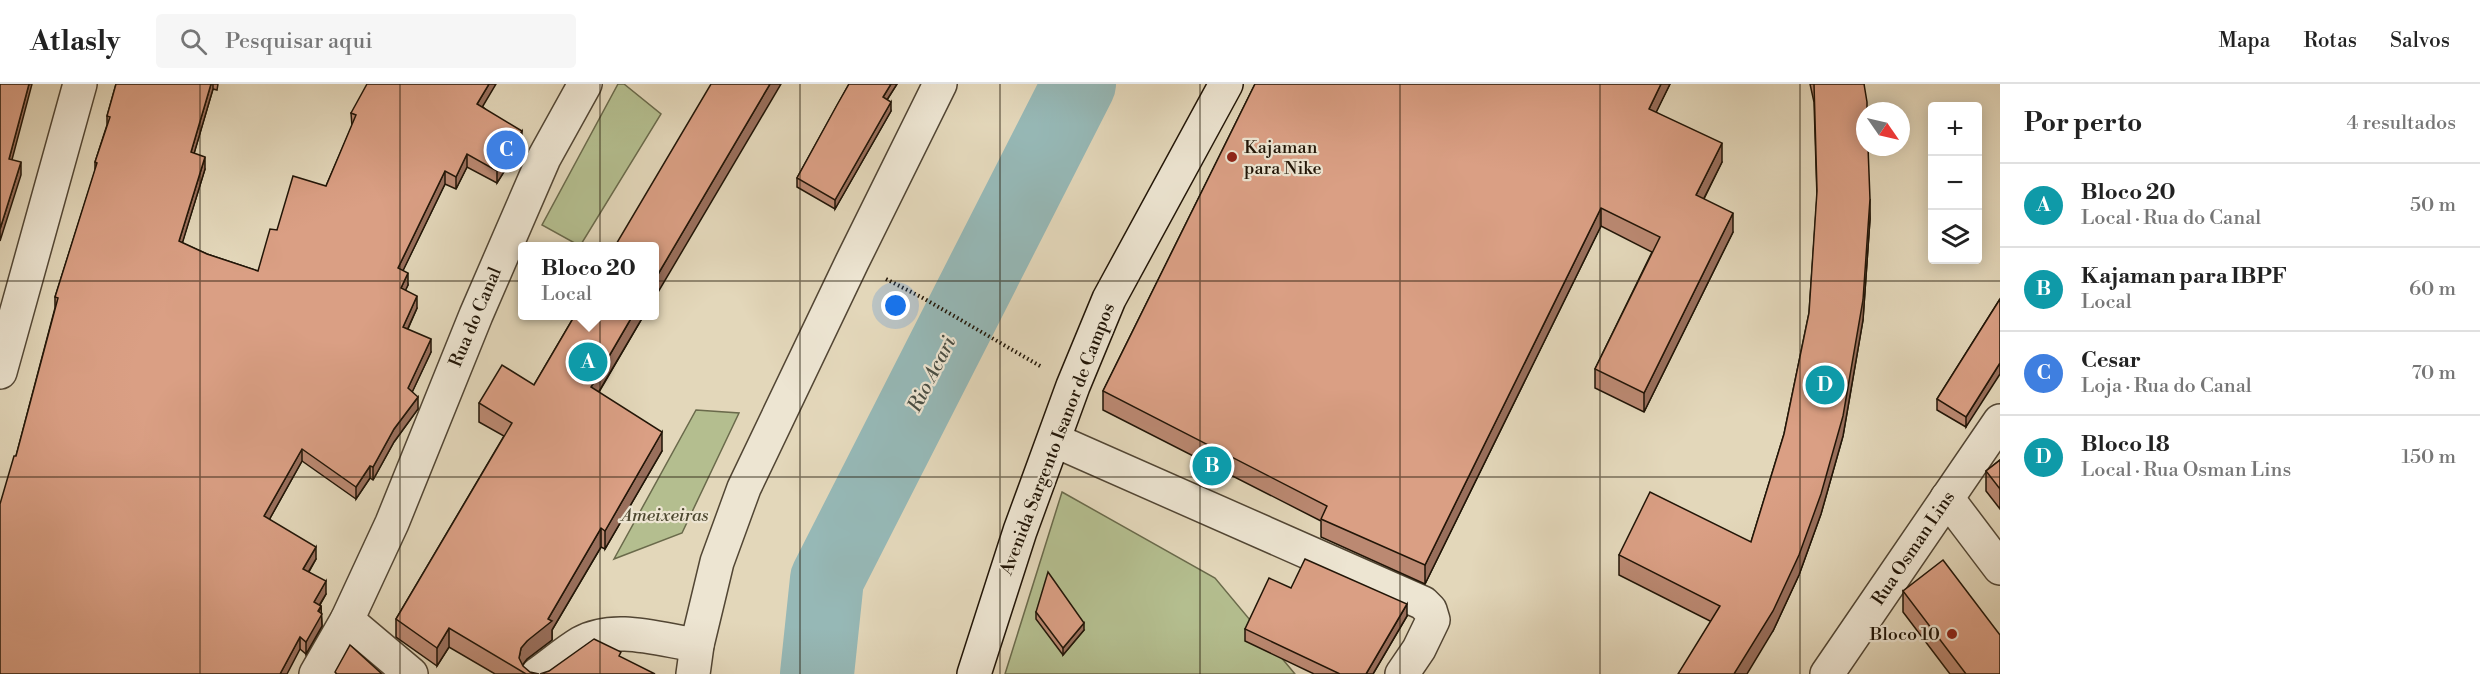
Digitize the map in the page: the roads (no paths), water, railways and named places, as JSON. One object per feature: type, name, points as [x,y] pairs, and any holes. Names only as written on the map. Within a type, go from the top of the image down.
[{"type":"street","points":[[0,372],[80,84]]},
{"type":"street","name":"Rua do Canal","points":[[316,674],[347,620],[392,523],[471,326],[539,169],[585,84]]},
{"type":"street","points":[[538,674],[582,643],[603,635],[622,634],[695,660],[717,562],[744,488],[940,84]]},
{"type":"street","name":"Avenida Sargento Isanor de Campos","points":[[974,674],[1020,531],[1073,386],[1109,300],[1226,84]]},
{"type":"street","name":"Rua Osman Lins","points":[[1827,674],[2000,421]]},
{"type":"street","points":[[1054,440],[1423,603],[1430,610],[1433,620],[1419,649],[1402,674]]},
{"type":"street","points":[[1947,498],[2000,568]]},
{"type":"street","points":[[347,620],[411,674]]},
{"type":"waterway","name":"Rio Acari","points":[[817,674],[827,579],[1079,84]]},
{"type":"place","name":"Cesar","points":[[506,150]]},
{"type":"place","name":"Kajaman para Nike","points":[[1232,157]]},
{"type":"place","name":"Bloco 20","points":[[588,362]]},
{"type":"place","name":"Bloco 18","points":[[1825,385]]},
{"type":"place","name":"Kajaman para IBPF","points":[[1212,466]]},
{"type":"place","name":"Bloco 10","points":[[1952,634]]},
{"type":"park label","name":"Ameixeiras","points":[[665,515]]}]
